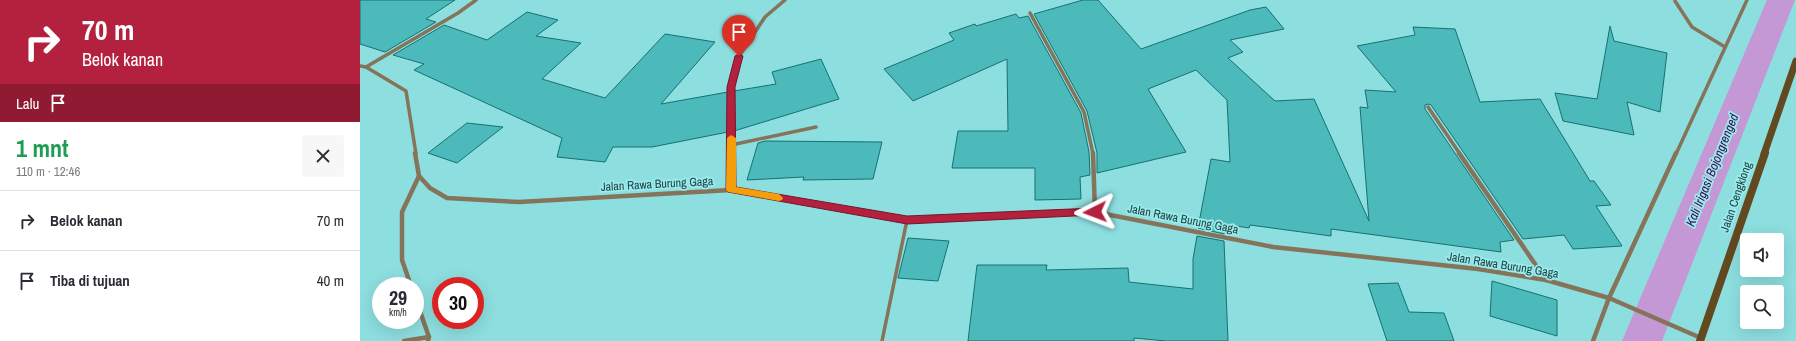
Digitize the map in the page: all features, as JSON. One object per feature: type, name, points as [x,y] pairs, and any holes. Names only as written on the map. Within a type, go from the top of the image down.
[{"type":"main road","name":"Jalan Cengklong","points":[[1701,340],[1794,73],[1796,61]]},
{"type":"street","points":[[366,67],[458,13],[476,0]]},
{"type":"street","points":[[731,190],[731,87],[739,56],[765,17],[785,0]]},
{"type":"street","points":[[1594,341],[1609,298],[1747,0]]},
{"type":"street","points":[[1675,1],[1692,27],[1725,47]]},
{"type":"street","points":[[1030,13],[1084,112],[1093,155],[1095,212]]},
{"type":"street","points":[[360,66],[366,67],[406,91],[419,176],[402,212],[402,260],[408,277]]},
{"type":"street","points":[[1428,107],[1546,280]]},
{"type":"street","points":[[731,145],[816,127]]},
{"type":"street","name":"Jalan Rawa Burung Gaga","points":[[419,176],[430,188],[447,198],[519,202],[731,190],[907,220],[1095,212],[1273,247],[1478,269],[1546,280],[1609,298],[1683,330],[1701,340]]},
{"type":"street","points":[[404,341],[429,339],[424,324]]},
{"type":"lane","points":[[882,341],[907,220]]},
{"type":"building","points":[[360,0],[455,0],[426,19],[436,22],[385,52],[360,44]]},
{"type":"building","points":[[1083,0],[1098,0],[1141,49],[1250,10],[1266,7],[1284,29],[1230,40],[1243,52],[1228,58],[1275,101],[1314,99],[1369,221],[1360,107],[1368,108],[1365,90],[1396,92],[1357,46],[1415,35],[1413,27],[1455,29],[1480,102],[1540,99],[1590,181],[1594,181],[1611,205],[1596,206],[1622,246],[1573,249],[1564,235],[1523,239],[1431,105],[1428,104],[1425,105],[1425,109],[1514,240],[1500,242],[1501,252],[1331,229],[1331,236],[1250,225],[1249,228],[1224,224],[1224,234],[1198,228],[1211,159],[1230,162],[1227,100],[1196,70],[1148,89],[1186,152],[1097,173],[1097,153],[1087,111],[1034,14]]},
{"type":"building","points":[[527,12],[558,20],[536,36],[581,43],[542,79],[605,98],[665,34],[715,42],[661,104],[728,92],[728,132],[652,147],[613,147],[605,162],[557,157],[562,138],[414,70],[424,64],[393,55],[444,25],[487,40]]},
{"type":"building","points":[[1016,14],[1019,18],[1028,16],[1081,113],[1089,152],[1090,175],[1080,177],[1081,199],[1035,200],[1035,168],[952,168],[958,131],[1008,131],[1007,59],[913,101],[884,69],[954,40],[949,33],[975,24],[976,26]]},
{"type":"building","points":[[1610,26],[1614,41],[1667,53],[1660,112],[1627,102],[1634,135],[1563,121],[1555,93],[1597,99]]},
{"type":"building","points":[[821,59],[839,99],[734,131],[734,91],[776,84],[772,72]]},
{"type":"building","points":[[467,123],[503,127],[457,163],[428,153]]},
{"type":"building","points":[[765,141],[882,142],[873,179],[803,180],[804,177],[747,180],[758,143]]},
{"type":"building","points":[[1197,236],[1224,241],[1228,341],[1166,341],[1134,338],[1134,341],[968,341],[977,265],[1047,265],[1046,270],[1128,268],[1129,282],[1193,289],[1193,259]]},
{"type":"building","points":[[908,238],[949,241],[938,281],[898,278]]},
{"type":"building","points":[[1492,281],[1557,300],[1557,336],[1490,316]]},
{"type":"building","points":[[1398,283],[1409,312],[1444,313],[1454,341],[1387,341],[1368,284]]},
{"type":"waterway","name":"Kali Irigasi Bojongrenged","points":[[1642,341],[1781,0]]},
{"type":"slow traffic","points":[[731,138],[731,190],[779,198]]},
{"type":"route","points":[[739,56],[731,87],[731,190],[907,220],[1095,212]]}]
